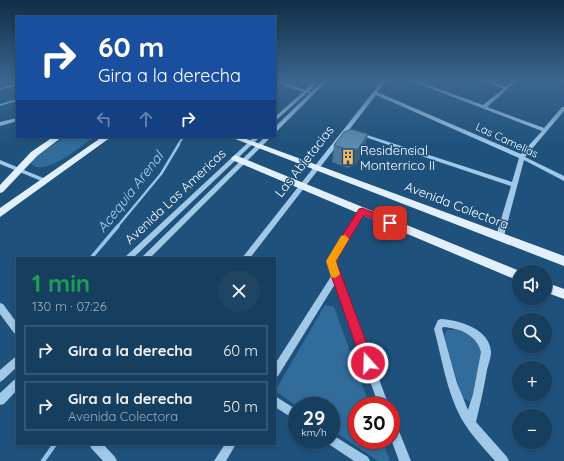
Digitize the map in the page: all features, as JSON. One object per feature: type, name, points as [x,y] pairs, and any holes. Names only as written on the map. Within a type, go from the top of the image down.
[{"type":"main road","points":[[0,190],[34,154],[57,138]]},
{"type":"main road","points":[[0,213],[106,138]]},
{"type":"main road","name":"Avenida Colectora","points":[[238,138],[256,142],[316,167],[564,261]]},
{"type":"main road","points":[[239,160],[512,273]]},
{"type":"main road","points":[[552,289],[564,294]]},
{"type":"street","points":[[276,119],[294,103]]},
{"type":"street","points":[[276,129],[303,103]]},
{"type":"street","name":"Las Abietacias","points":[[247,257],[368,103]]},
{"type":"street","name":"Las Camelias","points":[[397,103],[522,157],[564,179]]},
{"type":"street","points":[[472,103],[545,130]]},
{"type":"street","points":[[484,107],[489,103]]},
{"type":"street","points":[[500,236],[522,157],[564,108]]},
{"type":"street","points":[[0,124],[16,119]]},
{"type":"street","points":[[346,130],[513,185]]},
{"type":"street","name":"Avenida Las Americas","points":[[146,257],[256,142],[266,138]]},
{"type":"street","name":"Avenida Las Americas","points":[[129,257],[239,160],[256,142]]},
{"type":"street","points":[[0,162],[46,181]]},
{"type":"street","points":[[362,211],[331,261],[381,397]]},
{"type":"street","points":[[276,371],[336,276]]},
{"type":"street","points":[[0,306],[16,329]]},
{"type":"street","points":[[470,423],[478,394],[486,347],[474,334],[456,324],[441,323],[438,329],[455,391],[470,423],[482,439],[503,461]]},
{"type":"street","points":[[0,377],[16,362]]},
{"type":"street","points":[[0,400],[16,385]]},
{"type":"street","points":[[276,402],[288,410]]},
{"type":"street","points":[[98,445],[111,461]]},
{"type":"street","points":[[220,461],[230,445]]},
{"type":"street","points":[[340,445],[364,461]]},
{"type":"street","points":[[400,449],[404,461]]},
{"type":"shaded area","points":[[63,138],[93,138],[63,159],[45,167],[37,167],[31,164],[34,157]]},
{"type":"shaded area","points":[[325,305],[334,307],[367,397],[348,397],[348,441],[340,435],[340,397],[288,397],[288,400],[276,392]]},
{"type":"shaded area","points":[[457,329],[471,336],[483,346],[471,402],[462,398],[444,336],[447,330]]},
{"type":"shaded area","points":[[360,449],[385,449],[390,461],[378,461]]},
{"type":"building","points":[[351,129],[368,134],[359,148],[352,151],[334,145],[344,132]]},
{"type":"waterway","name":"Acequia Arenal","points":[[178,145],[182,138]]},
{"type":"waterway","name":"Acequia Arenal","points":[[117,227],[161,174],[179,144]]},
{"type":"waterway","name":"Acequia Arenal","points":[[92,257],[118,226]]},
{"type":"waterway","name":"Acequia Arenal","points":[[43,461],[54,445]]},
{"type":"slow traffic","points":[[335,274],[331,261],[345,239]]},
{"type":"place","name":"Residencial Monterrico II","points":[[348,157]]},
{"type":"route","points":[[368,363],[331,261],[362,211],[390,223]]}]
